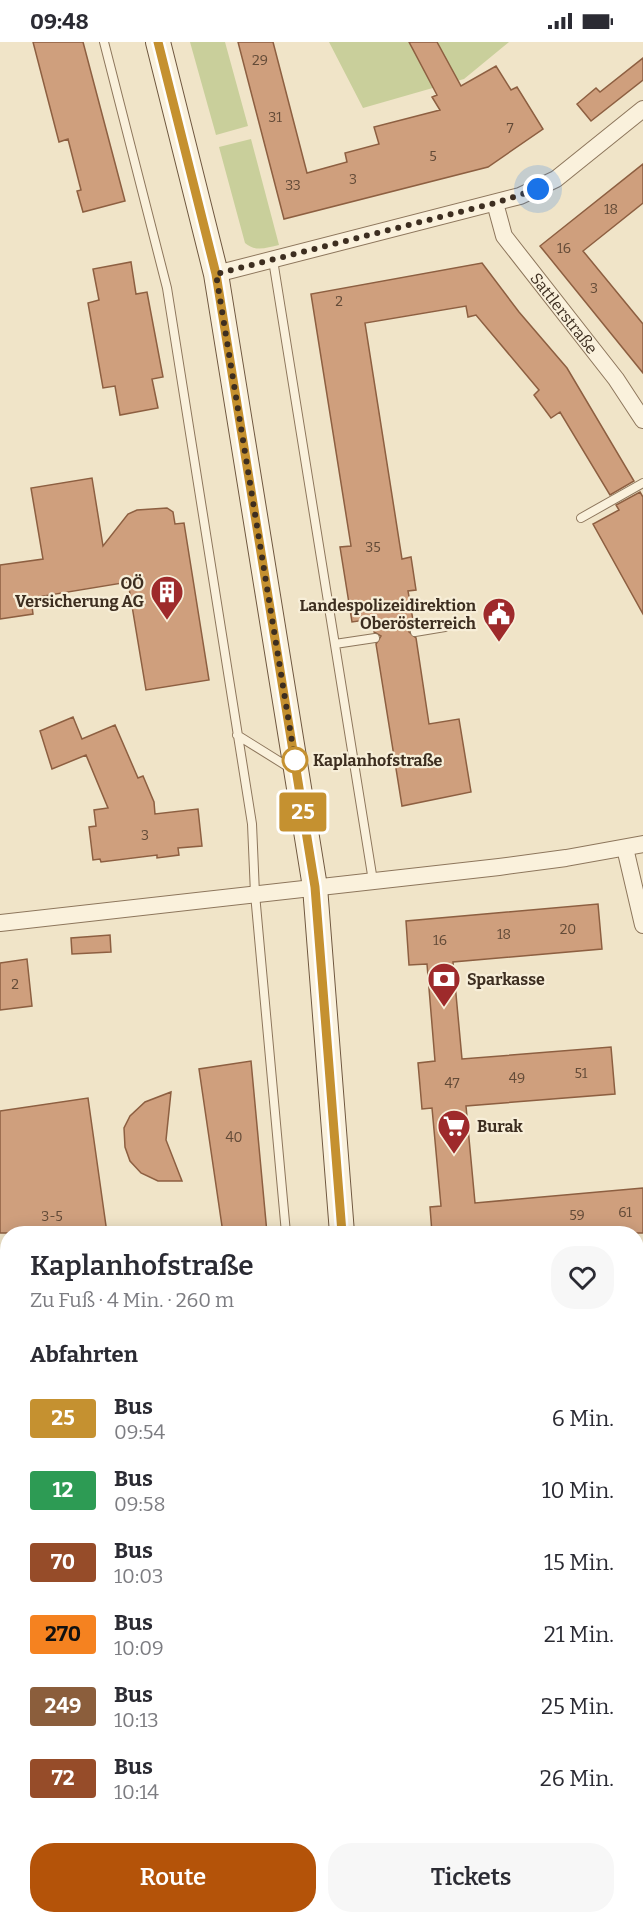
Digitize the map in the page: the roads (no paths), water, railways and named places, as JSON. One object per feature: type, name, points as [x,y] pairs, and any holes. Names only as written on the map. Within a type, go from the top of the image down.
[{"type":"main road","points":[[158,42],[216,274],[315,887],[341,1226]]},
{"type":"street","points":[[216,274],[529,193],[556,179],[643,109]]},
{"type":"street","name":"Sattlerstraße","points":[[495,203],[504,236],[616,379],[643,420]]},
{"type":"street","points":[[0,923],[566,858],[643,844]]},
{"type":"street","points":[[625,848],[643,925]]},
{"type":"lane","points":[[104,42],[167,288],[252,824],[255,894],[285,1226]]},
{"type":"lane","points":[[273,260],[373,881]]},
{"type":"lane","points":[[581,518],[643,483]]},
{"type":"lane","points":[[415,632],[445,627]]},
{"type":"lane","points":[[335,644],[375,638]]},
{"type":"lane","points":[[237,735],[296,771]]},
{"type":"place","name":"OÖ Versicherung AG","points":[[167,621]]},
{"type":"place","name":"Landespolizeidirektion Oberösterreich","points":[[499,643]]},
{"type":"place","name":"Kaplanhofstraße","points":[[295,760]]},
{"type":"place","name":"Sparkasse","points":[[444,1008]]},
{"type":"place","name":"Burak","points":[[454,1155]]}]
